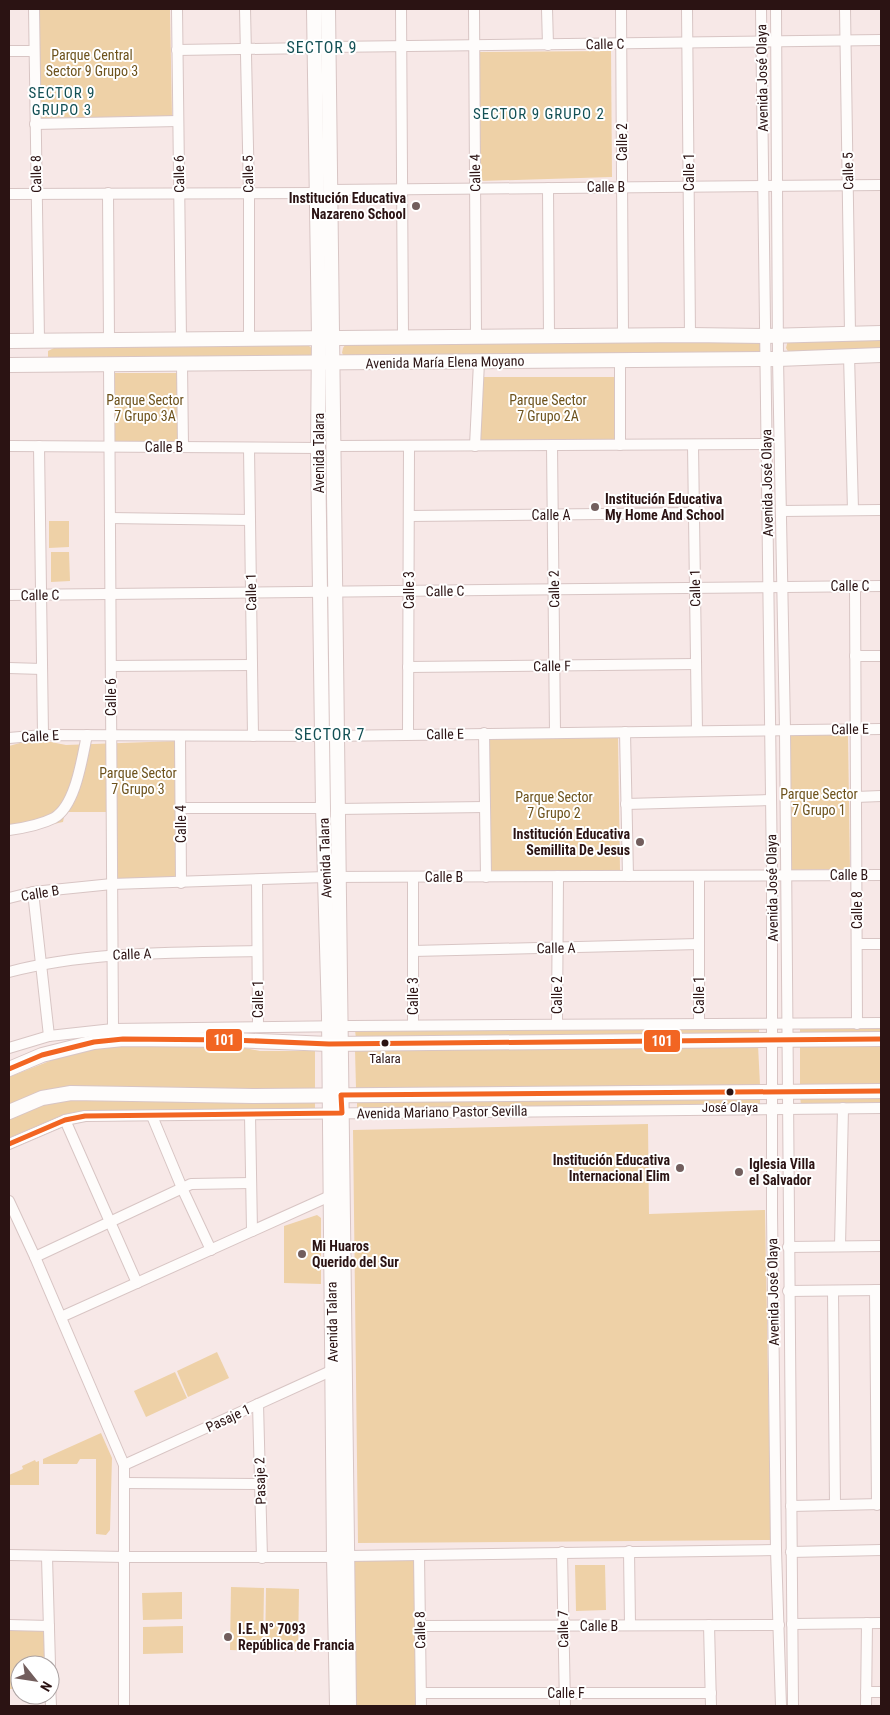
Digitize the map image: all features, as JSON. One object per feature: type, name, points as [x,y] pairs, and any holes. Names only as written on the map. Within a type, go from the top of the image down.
[{"type":"street","name":"Calle 8","points":[[34,9],[38,340]]},
{"type":"street","name":"Calle 6","points":[[177,9],[181,340]]},
{"type":"street","name":"Calle 5","points":[[245,9],[249,193],[249,339]]},
{"type":"street","name":"Avenida Talara","points":[[314,9],[314,48],[323,191],[326,338],[326,363],[318,448],[320,592],[330,735],[338,809],[332,878],[340,1557],[337,1706]]},
{"type":"street","name":"Avenida Talara","points":[[323,191],[329,47],[328,9]]},
{"type":"street","points":[[401,9],[403,338]]},
{"type":"street","name":"Calle 4","points":[[474,9],[476,337]]},
{"type":"street","points":[[547,9],[548,45]]},
{"type":"street","name":"Calle 2","points":[[621,9],[623,336]]},
{"type":"street","name":"Calle 1","points":[[687,9],[690,335]]},
{"type":"street","name":"Avenida José Olaya","points":[[761,9],[763,186],[772,336]]},
{"type":"street","name":"Avenida José Olaya","points":[[776,9],[776,186],[772,358],[782,510],[792,1706]]},
{"type":"street","name":"Calle 5","points":[[845,9],[850,333]]},
{"type":"street","name":"Calle C","points":[[329,47],[881,40]]},
{"type":"street","points":[[178,50],[314,48]]},
{"type":"street","points":[[9,51],[34,51]]},
{"type":"street","points":[[35,124],[178,121]]},
{"type":"street","name":"Calle B","points":[[9,194],[881,185]]},
{"type":"street","points":[[548,188],[549,336]]},
{"type":"street","points":[[108,193],[109,340]]},
{"type":"street","name":"Avenida María Elena Moyano","points":[[9,340],[772,336],[881,333]]},
{"type":"street","points":[[849,355],[853,510]]},
{"type":"street","name":"Avenida María Elena Moyano","points":[[9,366],[479,362],[881,355]]},
{"type":"street","name":"Avenida José Olaya","points":[[772,358],[766,444],[772,875],[771,1109],[776,1550],[781,1706]]},
{"type":"street","points":[[620,360],[620,445]]},
{"type":"street","points":[[476,446],[479,362]]},
{"type":"street","name":"Avenida Talara","points":[[326,363],[334,446],[335,592],[330,735],[323,808],[332,878]]},
{"type":"street","name":"Calle 6","points":[[109,364],[113,1029]]},
{"type":"street","points":[[182,364],[182,447]]},
{"type":"street","name":"Calle 1","points":[[693,444],[697,730]]},
{"type":"street","points":[[334,446],[766,444]]},
{"type":"street","name":"Calle 2","points":[[552,445],[555,732]]},
{"type":"street","name":"Calle B","points":[[9,446],[318,448]]},
{"type":"street","points":[[38,446],[43,734]]},
{"type":"street","name":"Calle 3","points":[[408,734],[409,446]]},
{"type":"street","name":"Calle 1","points":[[249,448],[253,736]]},
{"type":"street","points":[[782,510],[881,510]]},
{"type":"street","name":"Calle A","points":[[409,516],[694,513]]},
{"type":"street","points":[[110,518],[250,520]]},
{"type":"street","name":"Calle 8","points":[[855,586],[858,1024]]},
{"type":"street","name":"Calle C","points":[[9,595],[881,586]]},
{"type":"street","points":[[855,656],[881,656]]},
{"type":"street","points":[[111,666],[252,664]]},
{"type":"street","name":"Calle F","points":[[408,667],[696,664]]},
{"type":"street","points":[[9,668],[42,668]]},
{"type":"street","name":"Calle E","points":[[9,738],[43,734],[253,736],[881,728]]},
{"type":"street","points":[[625,732],[628,876]]},
{"type":"street","points":[[484,733],[486,877]]},
{"type":"street","points":[[9,830],[32,826],[55,817],[64,809],[76,784],[88,735]]},
{"type":"street","name":"Calle 4","points":[[180,736],[181,883]]},
{"type":"street","points":[[856,797],[881,796]]},
{"type":"street","points":[[626,804],[770,800]]},
{"type":"street","points":[[338,809],[485,807]]},
{"type":"street","points":[[180,808],[323,808]]},
{"type":"street","name":"Calle B","points":[[9,898],[33,892],[112,884],[257,880],[881,874]]},
{"type":"street","name":"Calle 2","points":[[557,1024],[558,876]]},
{"type":"street","name":"Calle 1","points":[[699,876],[699,1024]]},
{"type":"street","name":"Calle 3","points":[[413,877],[413,1025]]},
{"type":"street","name":"Calle 1","points":[[257,880],[258,1027]]},
{"type":"street","points":[[33,892],[49,1036]]},
{"type":"street","name":"Calle A","points":[[413,951],[699,944]]},
{"type":"street","points":[[857,944],[881,944]]},
{"type":"street","name":"Calle A","points":[[9,972],[42,964],[112,954],[257,951]]},
{"type":"street","points":[[9,1048],[49,1036],[113,1029],[413,1025],[881,1023]]},
{"type":"street","points":[[9,1069],[42,1055],[94,1042],[123,1039],[335,1043],[881,1039]]},
{"type":"street","name":"Avenida Mariano Pastor Sevilla","points":[[9,1112],[42,1098],[71,1093],[253,1096],[881,1091]]},
{"type":"street","points":[[840,1246],[843,1108]]},
{"type":"street","name":"Avenida Mariano Pastor Sevilla","points":[[9,1144],[65,1120],[85,1116],[881,1108]]},
{"type":"street","name":"Avenida Talara","points":[[335,1113],[330,1196],[333,1370],[340,1557],[349,1706]]},
{"type":"street","points":[[250,1115],[252,1231]]},
{"type":"street","points":[[152,1116],[182,1188],[211,1250]]},
{"type":"street","points":[[65,1120],[137,1283]]},
{"type":"street","points":[[35,1257],[192,1184],[251,1183]]},
{"type":"street","points":[[61,1317],[330,1196]]},
{"type":"street","points":[[9,1201],[124,1465],[124,1706]]},
{"type":"street","points":[[788,1247],[881,1246]]},
{"type":"street","points":[[788,1291],[878,1290],[879,1504],[791,1506]]},
{"type":"street","points":[[833,1291],[835,1505]]},
{"type":"street","name":"Pasaje 1","points":[[124,1465],[333,1370]]},
{"type":"street","name":"Pasaje 2","points":[[258,1404],[262,1558]]},
{"type":"street","points":[[775,1447],[790,1447]]},
{"type":"street","points":[[124,1483],[260,1484]]},
{"type":"street","points":[[9,1555],[262,1558],[776,1550]]},
{"type":"street","points":[[791,1552],[881,1550]]},
{"type":"street","points":[[628,1551],[630,1626]]},
{"type":"street","name":"Calle 7","points":[[562,1552],[564,1706]]},
{"type":"street","name":"Calle 8","points":[[419,1555],[421,1706]]},
{"type":"street","points":[[47,1556],[50,1655]]},
{"type":"street","points":[[866,1623],[866,1706]]},
{"type":"street","points":[[792,1624],[881,1623]]},
{"type":"street","points":[[9,1624],[49,1626]]},
{"type":"street","points":[[710,1625],[711,1706]]},
{"type":"street","name":"Calle B","points":[[420,1626],[779,1625]]},
{"type":"street","points":[[866,1692],[881,1692]]},
{"type":"street","name":"Calle F","points":[[421,1693],[711,1693]]},
{"type":"green space","name":"Parque Central Sector 9 Grupo 3","points":[[36,9],[170,9],[172,116],[38,118]]},
{"type":"green space","points":[[611,51],[612,177],[480,181],[480,52]]},
{"type":"green space","points":[[881,339],[881,352],[789,353],[786,348],[788,340]]},
{"type":"green space","points":[[759,340],[763,343],[762,351],[758,354],[345,357],[342,353],[345,345]]},
{"type":"green space","points":[[309,346],[313,349],[313,356],[51,361],[48,358],[48,351],[54,348]]},
{"type":"green space","name":"Parque Sector 7 Grupo 3A","points":[[113,373],[178,373],[178,443],[113,444]]},
{"type":"green space","name":"Parque Sector 7 Grupo 2A","points":[[481,377],[616,377],[616,440],[481,440]]},
{"type":"green space","points":[[49,521],[69,521],[69,547],[49,548]]},
{"type":"green space","points":[[51,552],[69,552],[70,581],[51,582]]},
{"type":"green space","name":"Parque Sector 7 Grupo 1","points":[[848,733],[850,869],[790,870],[788,735]]},
{"type":"green space","name":"Parque Sector 7 Grupo 2","points":[[618,738],[620,871],[489,873],[489,739]]},
{"type":"green space","name":"Parque Sector 7 Grupo 3","points":[[27,741],[66,745],[177,741],[177,877],[115,879],[114,812],[65,812],[63,822],[9,833],[9,746]]},
{"type":"green space","points":[[800,1026],[881,1026],[881,1033],[800,1034]]},
{"type":"green space","points":[[759,1027],[759,1035],[356,1039],[355,1030]]},
{"type":"green space","points":[[229,1045],[260,1051],[315,1051],[315,1089],[83,1088],[9,1107],[9,1077],[70,1053],[112,1047]]},
{"type":"green space","points":[[758,1045],[760,1085],[356,1088],[355,1050]]},
{"type":"green space","points":[[881,1045],[881,1084],[800,1085],[800,1046]]},
{"type":"green space","points":[[881,1094],[881,1105],[801,1106],[800,1095]]},
{"type":"green space","points":[[760,1096],[760,1106],[357,1110],[357,1099]]},
{"type":"green space","points":[[75,1099],[315,1100],[315,1110],[94,1112],[9,1139],[9,1116],[43,1105]]},
{"type":"green space","points":[[648,1124],[649,1214],[765,1210],[771,1540],[358,1543],[353,1130]]},
{"type":"green space","name":"Mi Huaros Querido del Sur","points":[[317,1215],[321,1218],[321,1284],[284,1283],[284,1226]]},
{"type":"green space","points":[[217,1352],[229,1378],[188,1397],[177,1371]]},
{"type":"green space","points":[[175,1372],[187,1398],[146,1417],[134,1391]]},
{"type":"green space","points":[[101,1433],[112,1458],[110,1530],[106,1535],[96,1534],[96,1459],[80,1459],[77,1464],[43,1464],[43,1459]]},
{"type":"green space","points":[[35,1460],[36,1462],[39,1461],[39,1485],[9,1485],[9,1475],[23,1469],[22,1466]]},
{"type":"green space","points":[[415,1560],[416,1706],[354,1706],[353,1561]]},
{"type":"green space","points":[[575,1565],[605,1565],[606,1610],[576,1611]]},
{"type":"green space","points":[[231,1587],[264,1588],[263,1651],[230,1650]]},
{"type":"green space","points":[[266,1588],[299,1589],[298,1651],[265,1651]]},
{"type":"green space","points":[[182,1592],[182,1619],[143,1620],[142,1593]]},
{"type":"green space","points":[[183,1626],[183,1653],[143,1654],[143,1627]]},
{"type":"green space","points":[[47,1627],[47,1655],[10,1655],[10,1689],[9,1689],[9,1628]]},
{"type":"transit line","name":"101","points":[[9,1069],[42,1055],[94,1042],[123,1039],[233,1040],[329,1044],[881,1039]]},
{"type":"transit line","name":"101","points":[[9,1144],[65,1120],[85,1116],[342,1113],[341,1095],[881,1091]]},
{"type":"place","name":"Institución Educativa Nazareno School","points":[[416,206]]},
{"type":"place","name":"Institución Educativa My Home And School","points":[[595,507]]},
{"type":"place","name":"Institución Educativa Semillita De Jesus","points":[[640,842]]},
{"type":"place","name":"Talara","points":[[385,1043]]},
{"type":"place","name":"José Olaya","points":[[730,1092]]},
{"type":"place","name":"Institución Educativa Internacional Elim","points":[[680,1168]]},
{"type":"place","name":"Iglesia Villa el Salvador","points":[[739,1172]]},
{"type":"place","name":"Mi Huaros Querido del Sur","points":[[302,1254]]},
{"type":"place","name":"I.E. N° 7093 República de Francia","points":[[228,1637]]},
{"type":"district","name":"SECTOR 9","points":[[322,47]]},
{"type":"district","name":"SECTOR 9 GRUPO 3","points":[[62,102]]},
{"type":"district","name":"SECTOR 9 GRUPO 2","points":[[539,114]]},
{"type":"district","name":"SECTOR 7","points":[[330,734]]}]
